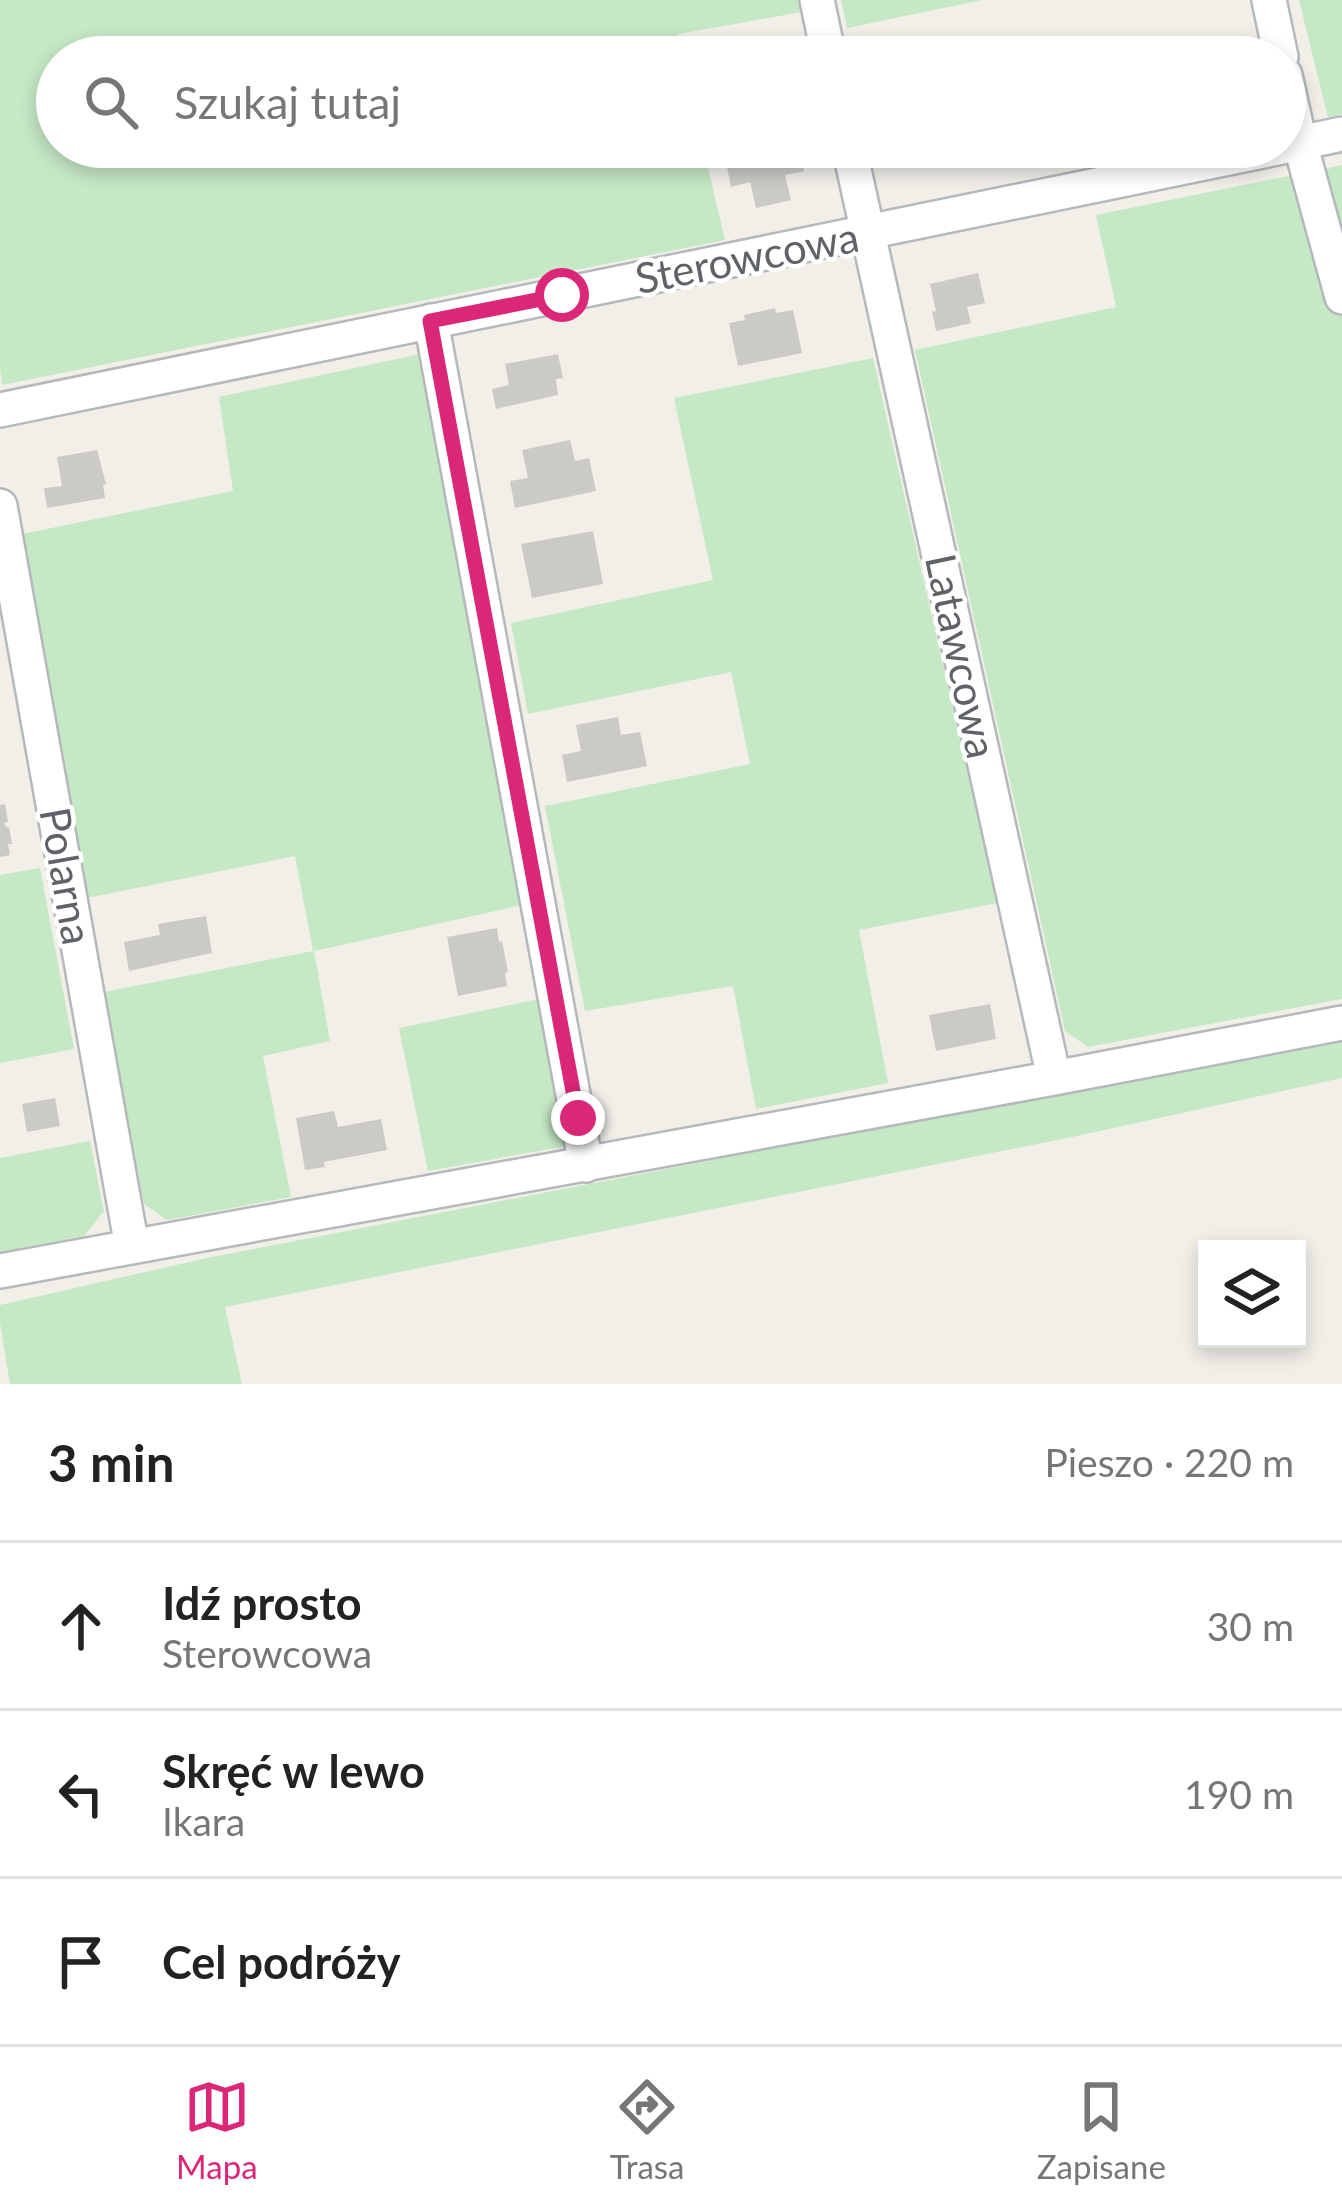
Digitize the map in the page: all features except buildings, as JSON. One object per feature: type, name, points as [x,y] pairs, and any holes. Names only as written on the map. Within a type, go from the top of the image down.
[{"type":"street","points":[[817,0],[825,36]]},
{"type":"street","points":[[1269,0],[1277,36]]},
{"type":"street","name":"Sterowcowa","points":[[1306,142],[1342,134]]},
{"type":"street","name":"Latawcowa","points":[[854,168],[1054,1078]]},
{"type":"street","name":"Sterowcowa","points":[[0,410],[1184,168]]},
{"type":"street","points":[[1297,168],[1342,297]]},
{"type":"street","points":[[430,321],[586,1165]]},
{"type":"street","name":"Polarna","points":[[0,506],[132,1247]]},
{"type":"street","points":[[0,1271],[1342,1023]]},
{"type":"green space","points":[[0,0],[799,0],[802,12],[678,36],[36,36],[36,168],[708,168],[725,240],[2,385]]},
{"type":"green space","points":[[841,0],[982,0],[847,28]]},
{"type":"green space","points":[[1299,0],[1342,0],[1342,114],[1328,118]]},
{"type":"green space","points":[[1342,165],[1342,999],[1088,1047],[1065,1031],[915,350],[1116,307],[1096,215]]},
{"type":"green space","points":[[420,354],[522,905],[314,951],[330,1041],[263,1056],[291,1197],[167,1220],[144,1204],[104,992],[313,951],[295,856],[87,898],[22,534],[233,491],[219,397]]},
{"type":"green space","points":[[873,358],[997,903],[859,930],[888,1083],[756,1109],[733,986],[585,1011],[545,806],[750,764],[731,672],[528,714],[511,623],[713,580],[674,398]]},
{"type":"green space","points":[[40,868],[74,1049],[0,1063],[0,875]]},
{"type":"green space","points":[[539,999],[567,1146],[428,1171],[399,1028]]},
{"type":"green space","points":[[1342,1038],[1342,1078],[225,1307],[242,1384],[10,1384],[0,1305],[207,1258]]},
{"type":"green space","points":[[90,1141],[104,1211],[84,1236],[0,1252],[0,1158]]},
{"type":"route","points":[[562,295],[430,321],[578,1118]]}]
